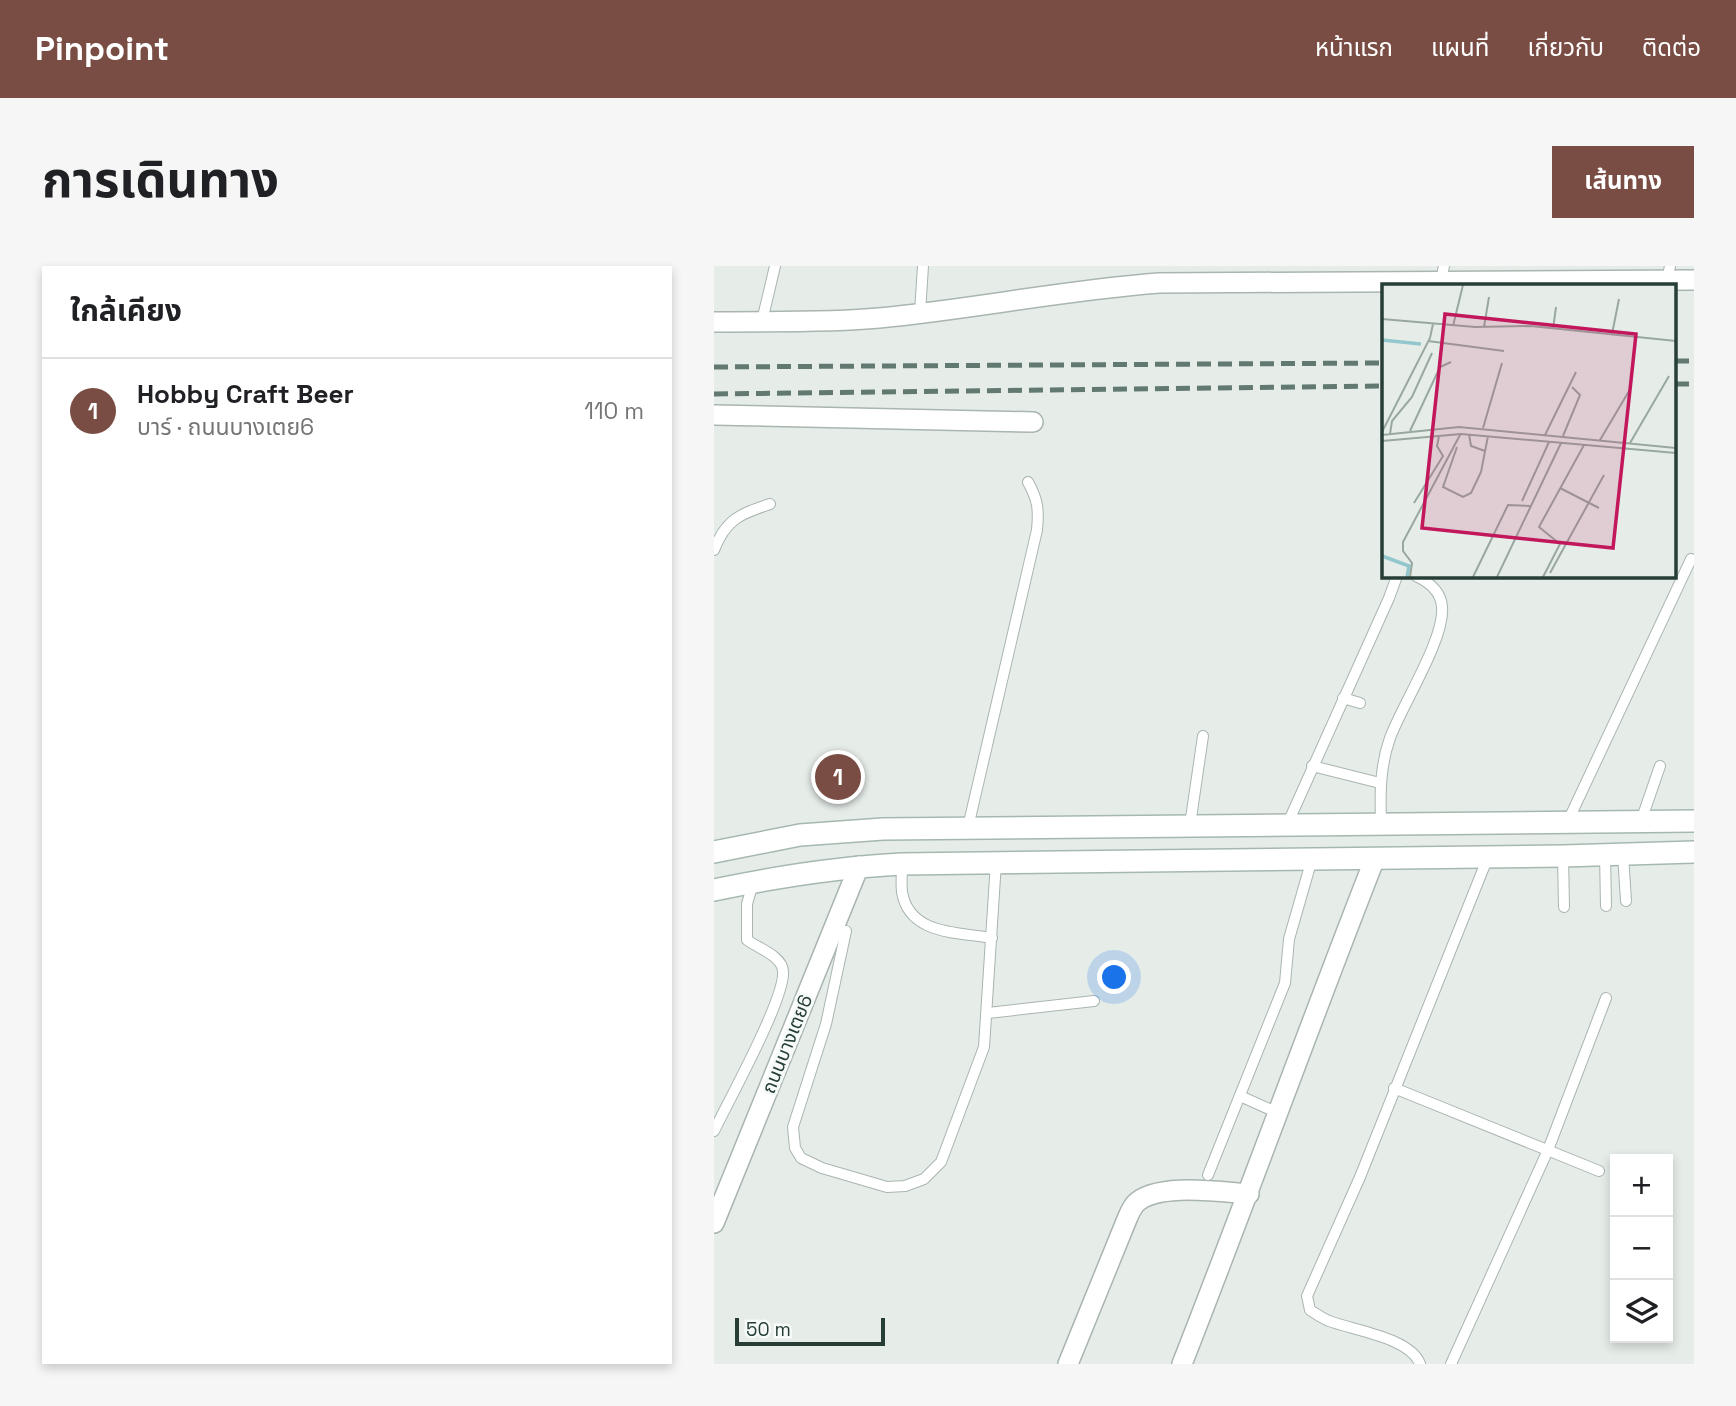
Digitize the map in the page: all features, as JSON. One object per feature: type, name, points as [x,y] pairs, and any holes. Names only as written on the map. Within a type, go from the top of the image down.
[{"type":"main road","points":[[714,852],[800,835],[847,830],[1694,821]]},
{"type":"main road","points":[[714,890],[859,866],[902,864],[1694,852]]},
{"type":"street","points":[[714,322],[875,318],[1102,287],[1271,278],[1443,273],[1669,273],[1694,280]]},
{"type":"street","points":[[714,415],[1033,422]]},
{"type":"street","points":[[1182,1364],[1375,858]]},
{"type":"street","name":"ถนนบางเตย6","points":[[714,1223],[859,866]]},
{"type":"street","points":[[1068,1364],[1136,1203],[1151,1195],[1175,1190],[1249,1194]]},
{"type":"lane","points":[[762,321],[775,266]]},
{"type":"lane","points":[[920,313],[923,266]]},
{"type":"lane","points":[[968,827],[1037,530],[1037,498],[1028,482]]},
{"type":"lane","points":[[714,550],[731,521],[770,504]]},
{"type":"lane","points":[[1567,822],[1690,559]]},
{"type":"lane","points":[[1287,825],[1389,598],[1395,578]]},
{"type":"lane","points":[[1381,823],[1380,783],[1390,739],[1441,625],[1442,606],[1433,584],[1420,578]]},
{"type":"lane","points":[[1343,698],[1360,703]]},
{"type":"lane","points":[[1388,712],[1400,716]]},
{"type":"lane","points":[[1189,827],[1203,736]]},
{"type":"lane","points":[[1312,765],[1380,783]]},
{"type":"lane","points":[[1641,821],[1660,766]]},
{"type":"lane","points":[[1614,854],[1626,901]]},
{"type":"lane","points":[[1605,906],[1614,854]]},
{"type":"lane","points":[[1420,1364],[1417,1356],[1392,1340],[1326,1320],[1310,1310],[1307,1296],[1360,1177],[1489,856]]},
{"type":"lane","points":[[1563,856],[1564,907]]},
{"type":"lane","points":[[1208,1175],[1284,983],[1289,939],[1312,859]]},
{"type":"lane","points":[[846,931],[826,1024],[793,1127],[795,1148],[801,1158],[822,1168],[887,1187],[905,1186],[924,1179],[941,1162],[984,1047],[996,862]]},
{"type":"lane","points":[[902,864],[902,892],[909,910],[918,922],[928,927],[992,938]]},
{"type":"lane","points":[[714,1131],[767,1022],[780,989],[783,970],[778,959],[747,940],[747,904],[753,882]]},
{"type":"lane","points":[[1451,1364],[1548,1150],[1606,998]]},
{"type":"lane","points":[[988,1013],[1094,1001]]},
{"type":"lane","points":[[1394,1088],[1599,1171]]},
{"type":"lane","points":[[1240,1096],[1278,1113]]},
{"type":"railway","points":[[1676,361],[1694,361]]},
{"type":"railway","points":[[714,367],[1382,363]]},
{"type":"railway","points":[[1676,384],[1694,384]]},
{"type":"railway","points":[[714,394],[1382,386]]},
{"type":"place","name":"Hobby Craft Beer","points":[[838,777]]}]
